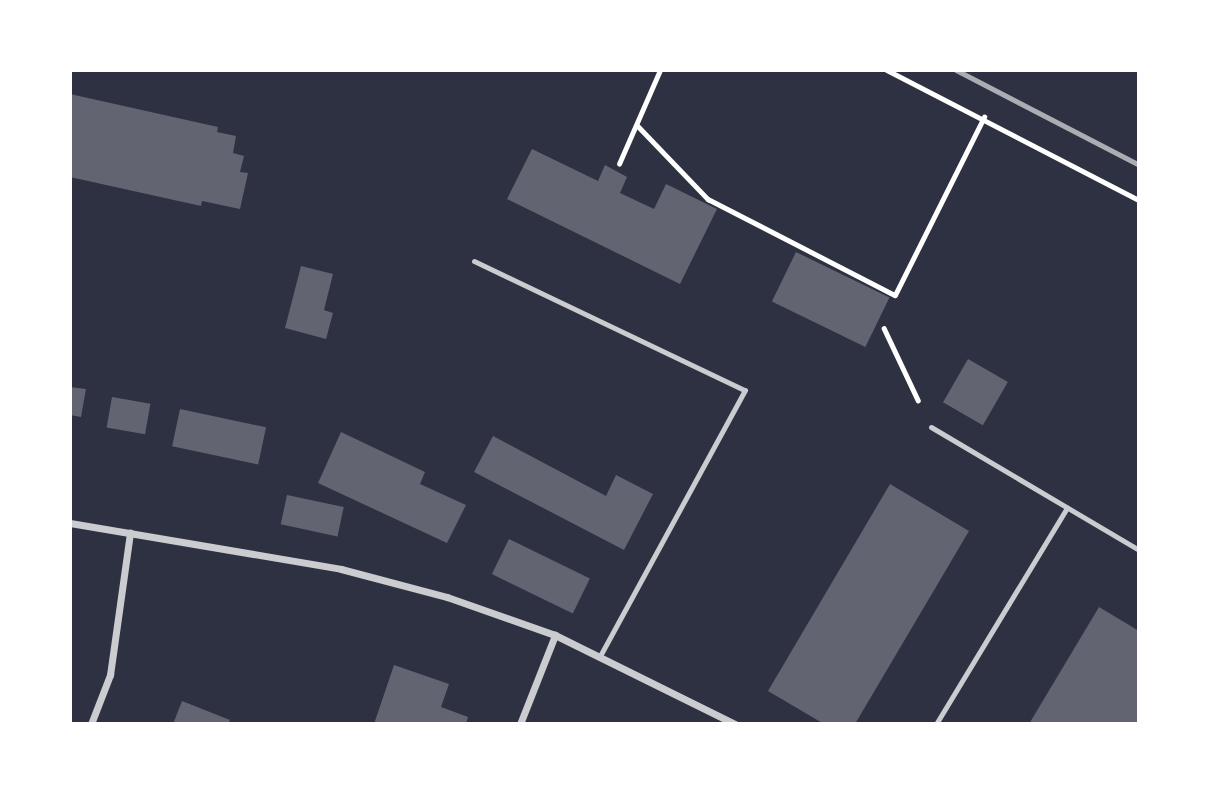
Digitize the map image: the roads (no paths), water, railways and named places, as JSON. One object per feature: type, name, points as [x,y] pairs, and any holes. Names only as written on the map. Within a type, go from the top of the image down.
[{"type":"street","points":[[70,523],[341,569],[447,597],[555,635],[735,724]]},
{"type":"street","points":[[91,724],[110,675],[131,532]]},
{"type":"street","points":[[520,724],[555,635]]},
{"type":"lane","points":[[474,261],[745,390],[600,656]]},
{"type":"lane","points":[[931,427],[1139,550]]},
{"type":"lane","points":[[936,724],[1068,508]]},
{"type":"railway","points":[[956,70],[1139,165]]}]
